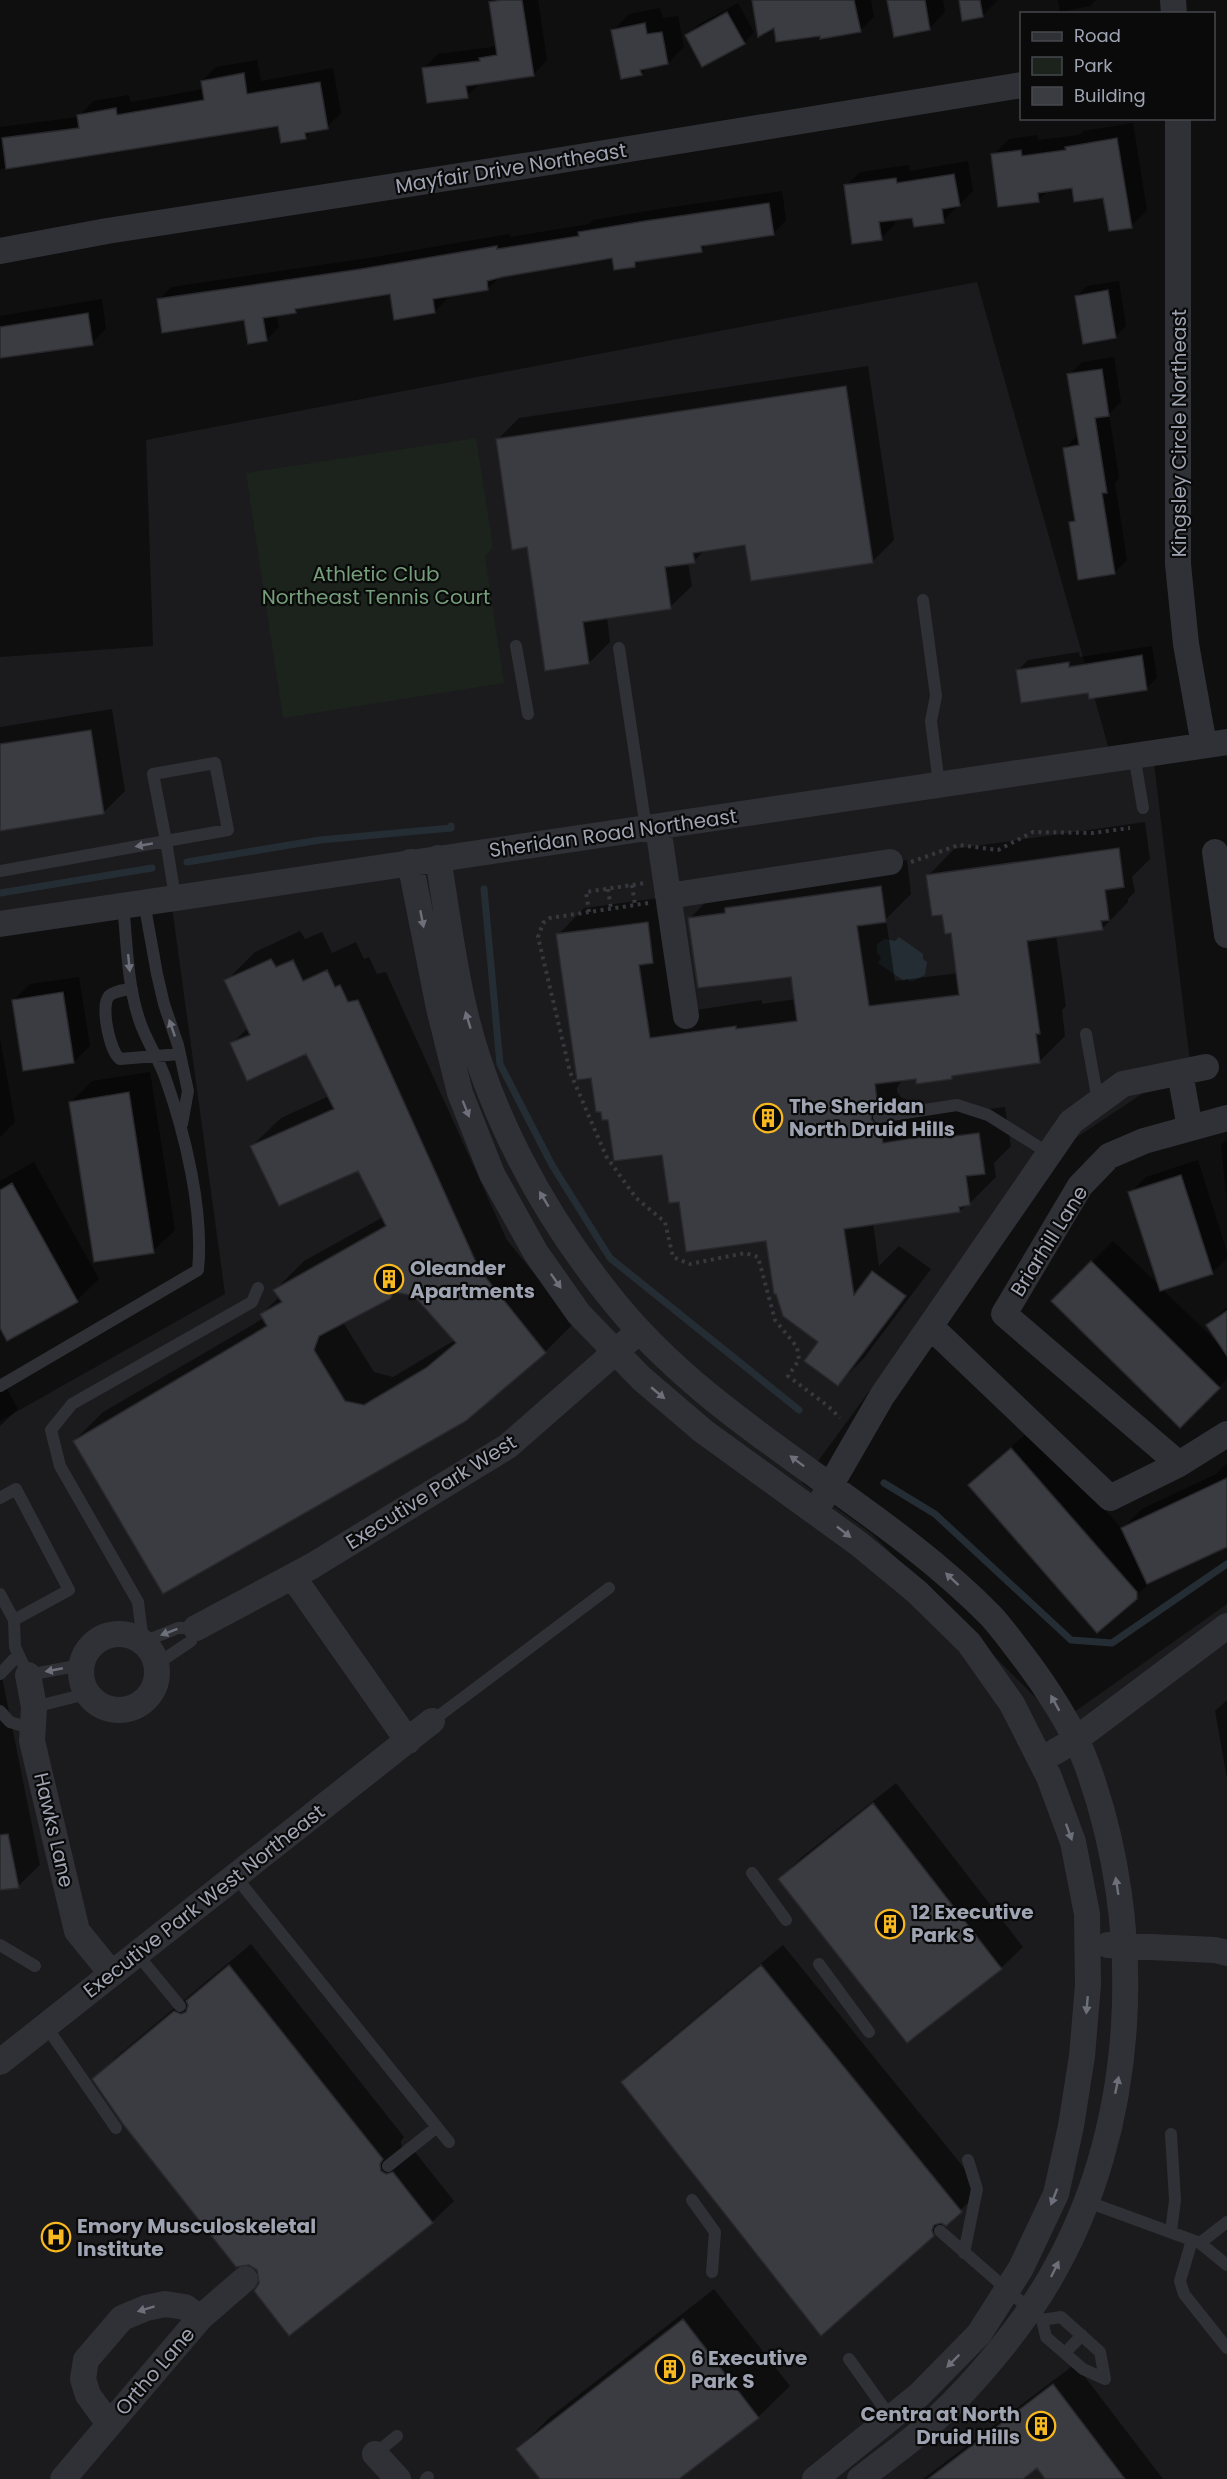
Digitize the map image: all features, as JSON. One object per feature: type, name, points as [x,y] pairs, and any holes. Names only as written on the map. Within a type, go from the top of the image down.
[{"type":"street","name":"Mayfair Drive Northeast","points":[[0,251],[107,231],[1020,85]]},
{"type":"street","name":"Kingsley Circle Northeast","points":[[1178,120],[1178,564],[1186,644],[1215,743]]},
{"type":"street","name":"Sheridan Road Northeast","points":[[0,924],[1215,743]]},
{"type":"street","points":[[652,827],[657,893],[686,1017]]},
{"type":"street","points":[[1215,852],[1227,935]]},
{"type":"street","points":[[438,858],[464,1007],[492,1100],[519,1158],[566,1235],[607,1294],[679,1371],[715,1401],[927,1557],[994,1619],[1045,1686],[1086,1760],[1108,1834],[1120,1906],[1123,1944],[1123,2054],[1108,2128],[1088,2202],[1048,2282],[1036,2314],[938,2417],[860,2479]]},
{"type":"street","points":[[410,862],[439,1008],[460,1093],[492,1174],[536,1253],[579,1314],[641,1378],[703,1431],[816,1511],[917,1592],[969,1643],[1012,1704],[1041,1760],[1073,1842],[1087,1914],[1088,1985],[1082,2056],[1071,2126],[1056,2194],[1022,2268],[979,2334],[919,2395],[815,2479]]},
{"type":"street","points":[[657,893],[890,862]]},
{"type":"street","points":[[816,1511],[882,1396],[1071,1122],[1123,1084],[1206,1067]]},
{"type":"street","points":[[1180,1073],[1190,1128]]},
{"type":"street","name":"Briarhill Lane","points":[[1179,1464],[1004,1314],[1080,1186],[1109,1156],[1144,1141],[1227,1118]]},
{"type":"street","points":[[931,1327],[1110,1498],[1179,1464],[1227,1434]]},
{"type":"street","name":"Executive Park West","points":[[196,1628],[293,1577],[508,1446],[640,1330]]},
{"type":"street","points":[[293,1577],[408,1741]]},
{"type":"street","points":[[1041,1760],[1075,1740],[1227,1626]]},
{"type":"street","points":[[119,1634],[132,1636],[143,1642],[152,1652],[157,1664],[158,1676],[154,1688],[138,1705],[127,1710],[103,1707],[86,1694],[81,1678],[81,1665],[86,1653],[94,1643],[106,1636],[119,1634]]},
{"type":"street","name":"Hawks Lane","points":[[23,1665],[34,1718],[32,1741],[77,1931],[112,1974]]},
{"type":"street","name":"Executive Park West Northeast","points":[[0,2062],[432,1721]]},
{"type":"street","points":[[1088,1947],[1123,1944],[1215,1950],[1227,1953]]},
{"type":"street","name":"Ortho Lane","points":[[63,2479],[200,2318],[220,2298],[245,2279]]},
{"type":"street","name":"Ortho Lane","points":[[110,2424],[88,2395],[82,2379],[86,2360],[122,2318],[146,2308],[165,2304],[185,2307],[200,2318]]},
{"type":"street","points":[[375,2454],[398,2479]]},
{"type":"lane","points":[[923,600],[936,696],[931,721],[939,784]]},
{"type":"lane","points":[[516,646],[528,714]]},
{"type":"lane","points":[[619,648],[652,827]]},
{"type":"lane","points":[[1134,755],[1143,808]]},
{"type":"lane","points":[[0,871],[166,841],[228,830],[215,764],[153,774],[166,841],[175,897]]},
{"type":"lane","points":[[0,1386],[198,1270],[201,1241],[182,1126],[156,1057],[139,1020],[132,989],[134,904]]},
{"type":"lane","points":[[134,904],[180,1054],[188,1091],[182,1126]]},
{"type":"lane","points":[[132,989],[114,993],[108,997],[105,1005],[110,1044],[115,1055],[120,1059],[180,1054]]},
{"type":"lane","points":[[1086,1034],[1098,1101]]},
{"type":"lane","points":[[879,1117],[957,1105],[988,1115],[1050,1154]]},
{"type":"lane","points":[[157,1664],[190,1641],[196,1628],[178,1628],[143,1642],[138,1602],[60,1466],[51,1430],[72,1404],[252,1302],[258,1288]]},
{"type":"lane","points":[[0,1498],[16,1489],[69,1590],[14,1620]]},
{"type":"lane","points":[[432,1721],[609,1588]]},
{"type":"lane","points":[[0,1593],[14,1620],[15,1647],[23,1665]]},
{"type":"lane","points":[[0,1674],[23,1665],[81,1665]]},
{"type":"lane","points":[[0,1711],[10,1722],[34,1718],[86,1694]]},
{"type":"lane","points":[[752,1873],[786,1920]]},
{"type":"lane","points":[[235,1876],[449,2142]]},
{"type":"lane","points":[[0,1945],[34,1966]]},
{"type":"lane","points":[[137,1954],[180,2006]]},
{"type":"lane","points":[[819,1964],[869,2032]]},
{"type":"lane","points":[[46,2026],[116,2128]]},
{"type":"lane","points":[[388,2166],[437,2127]]},
{"type":"lane","points":[[1171,2134],[1175,2200],[1171,2232]]},
{"type":"lane","points":[[964,2253],[977,2189],[968,2160]]},
{"type":"lane","points":[[692,2200],[715,2232],[712,2272]]},
{"type":"lane","points":[[1088,2202],[1196,2241],[1227,2265]]},
{"type":"lane","points":[[1227,2222],[1196,2241],[1180,2281],[1184,2294],[1227,2348]]},
{"type":"lane","points":[[940,2231],[1036,2314],[1046,2337],[1083,2369],[1105,2379],[1100,2352],[1082,2335],[1060,2317],[1036,2314]]},
{"type":"lane","points":[[1065,2353],[1082,2335]]},
{"type":"lane","points":[[849,2359],[891,2418]]},
{"type":"lane","points":[[375,2454],[398,2436]]},
{"type":"path","points":[[890,862],[902,865],[959,845],[998,850],[1033,832],[1093,833],[1130,828]]},
{"type":"path","points":[[632,885],[635,905]]},
{"type":"path","points":[[589,912],[586,892],[632,885],[657,893]]},
{"type":"path","points":[[608,889],[611,909]]},
{"type":"path","points":[[657,893],[635,905],[550,918],[543,923],[538,937],[570,1072],[606,1156],[636,1198],[665,1222],[673,1257],[690,1264],[745,1253],[758,1257],[775,1320],[797,1347],[799,1360],[788,1376],[840,1418]]},
{"type":"shaded area","points":[[977,282],[1112,760],[1153,755],[1190,1062],[1035,1165],[802,1483],[871,1533],[1060,1722],[1227,1604],[1227,2479],[0,2479],[0,1421],[225,1294],[171,900],[0,927],[0,657],[153,646],[146,440]]},
{"type":"shaded area","points":[[899,937],[923,954],[923,959],[927,962],[925,975],[912,982],[906,979],[904,981],[878,963],[881,958],[877,953],[877,944],[885,939],[895,941]]},
{"type":"green space","name":"Athletic Club Northeast Tennis Court","points":[[476,438],[493,547],[485,557],[504,683],[283,718],[246,473]]},
{"type":"building","points":[[522,0],[534,76],[466,86],[468,98],[427,103],[422,68],[480,61],[479,58],[497,55],[489,2]]},
{"type":"building","points":[[752,0],[854,0],[861,32],[820,39],[820,36],[776,42],[774,28],[758,37]]},
{"type":"building","points":[[887,0],[925,0],[930,30],[894,37]]},
{"type":"building","points":[[959,0],[980,0],[983,17],[962,21]]},
{"type":"building","points":[[727,12],[745,44],[702,67],[685,35]]},
{"type":"building","points":[[645,23],[647,34],[662,32],[668,64],[640,70],[642,75],[621,79],[611,30]]},
{"type":"building","points":[[244,73],[247,94],[320,82],[328,129],[305,133],[306,139],[281,143],[278,126],[6,169],[2,138],[79,128],[77,115],[116,108],[117,115],[204,100],[201,81]]},
{"type":"building","points":[[1117,138],[1132,228],[1109,231],[1103,198],[1074,202],[1072,188],[1038,193],[1039,202],[998,207],[991,154],[1021,150],[1022,156],[1066,150],[1065,147]]},
{"type":"building","points":[[954,174],[960,206],[942,209],[944,223],[914,227],[912,218],[879,222],[882,240],[852,244],[844,185],[896,178],[897,183]]},
{"type":"building","points":[[769,203],[774,235],[701,246],[702,252],[635,262],[635,267],[614,270],[612,258],[502,277],[487,281],[488,290],[433,299],[435,313],[394,320],[390,294],[295,309],[296,313],[263,318],[267,341],[248,344],[244,320],[162,333],[157,299],[497,246],[497,249],[579,236],[578,232]]},
{"type":"building","points":[[1108,290],[1116,338],[1083,344],[1075,296]]},
{"type":"building","points":[[88,313],[93,345],[0,358],[0,327]]},
{"type":"building","points":[[1102,369],[1109,416],[1095,418],[1107,493],[1102,493],[1115,574],[1078,580],[1069,522],[1075,521],[1063,448],[1079,445],[1067,374]]},
{"type":"building","points":[[846,386],[873,563],[751,581],[745,545],[693,553],[695,563],[665,567],[671,609],[583,622],[589,664],[545,671],[527,547],[512,550],[496,439]]},
{"type":"building","points":[[1142,655],[1147,690],[1089,699],[1088,693],[1021,703],[1016,670],[1069,662],[1069,667]]},
{"type":"building","points":[[91,730],[104,814],[0,831],[0,744]]},
{"type":"building","name":"The Sheridan North Druid Hills","points":[[1119,848],[1124,887],[1105,890],[1109,920],[1101,921],[1103,930],[1027,941],[1040,1034],[1036,1034],[1040,1063],[952,1076],[952,1079],[916,1084],[916,1079],[875,1084],[878,1109],[872,1113],[871,1119],[875,1124],[880,1125],[883,1143],[946,1133],[947,1137],[979,1133],[985,1174],[966,1176],[970,1205],[959,1207],[960,1212],[844,1229],[854,1295],[872,1271],[906,1296],[838,1386],[804,1361],[818,1342],[783,1316],[776,1294],[774,1294],[766,1241],[686,1252],[679,1202],[669,1203],[662,1155],[614,1161],[608,1120],[602,1120],[601,1112],[596,1112],[591,1078],[577,1080],[556,934],[648,922],[653,963],[639,965],[650,1038],[736,1026],[736,1029],[797,1021],[791,977],[698,988],[688,918],[725,913],[725,908],[881,886],[886,922],[857,926],[869,1006],[959,995],[951,933],[945,934],[942,915],[932,916],[926,875]]},
{"type":"building","name":"Oleander Apartments","points":[[271,959],[276,967],[293,960],[303,981],[327,970],[335,987],[340,985],[348,1002],[358,1000],[479,1269],[546,1353],[466,1421],[163,1594],[73,1441],[267,1326],[260,1314],[282,1302],[273,1290],[386,1226],[358,1171],[279,1206],[250,1146],[334,1109],[306,1054],[247,1081],[230,1043],[250,1035],[224,980]],"holes":[[[394,1292],[414,1296],[456,1343],[426,1368],[364,1405],[345,1401],[314,1350],[319,1336],[390,1299]]]},
{"type":"building","points":[[63,992],[74,1063],[23,1071],[12,1000]]},
{"type":"building","points":[[129,1092],[154,1253],[94,1262],[69,1102]]},
{"type":"building","points":[[1181,1175],[1213,1274],[1160,1291],[1128,1192]]},
{"type":"building","points":[[12,1183],[78,1302],[7,1341],[0,1328],[0,1190]]},
{"type":"building","points":[[1091,1261],[1220,1388],[1180,1428],[1051,1301]]},
{"type":"building","points":[[1227,1311],[1227,1356],[1206,1325]]},
{"type":"building","points":[[1011,1448],[1137,1592],[1137,1599],[1097,1633],[968,1485]]},
{"type":"building","points":[[1227,1478],[1227,1547],[1147,1584],[1121,1528]]},
{"type":"building","name":"12 Executive Park S","points":[[873,1803],[1002,1969],[907,2043],[778,1879]]},
{"type":"building","points":[[8,1834],[19,1888],[0,1890],[0,1835]]},
{"type":"building","points":[[229,1965],[383,2159],[380,2164],[381,2171],[386,2174],[393,2172],[433,2223],[289,2336],[254,2291],[259,2283],[257,2270],[249,2265],[236,2267],[123,2124],[92,2079],[174,2011],[181,2014],[186,2012],[188,2005],[186,2001]]},
{"type":"building","points":[[761,1965],[962,2212],[946,2226],[941,2223],[934,2225],[932,2230],[934,2236],[821,2336],[621,2082]]},
{"type":"building","name":"6 Executive Park S","points":[[683,2319],[759,2418],[679,2479],[540,2479],[516,2449]]},
{"type":"building","name":"Centra at North Druid Hills","points":[[1053,2384],[1125,2479],[1045,2479],[1037,2468],[1023,2479],[928,2479]]},
{"type":"waterway","points":[[187,862],[320,840],[451,828],[451,826]]},
{"type":"waterway","points":[[0,893],[152,868]]},
{"type":"waterway","points":[[484,889],[500,1064],[552,1165],[610,1258],[799,1410]]},
{"type":"waterway","points":[[884,1483],[935,1514],[1071,1640],[1112,1643],[1227,1564]]},
{"type":"place","name":"The Sheridan North Druid Hills","points":[[768,1118]]},
{"type":"place","name":"Oleander Apartments","points":[[389,1279]]},
{"type":"place","name":"12 Executive Park S","points":[[890,1924]]},
{"type":"place","name":"Emory Musculoskeletal Institute","points":[[56,2237]]},
{"type":"place","name":"6 Executive Park S","points":[[670,2369]]},
{"type":"place","name":"Centra at North Druid Hills","points":[[1041,2426]]}]
